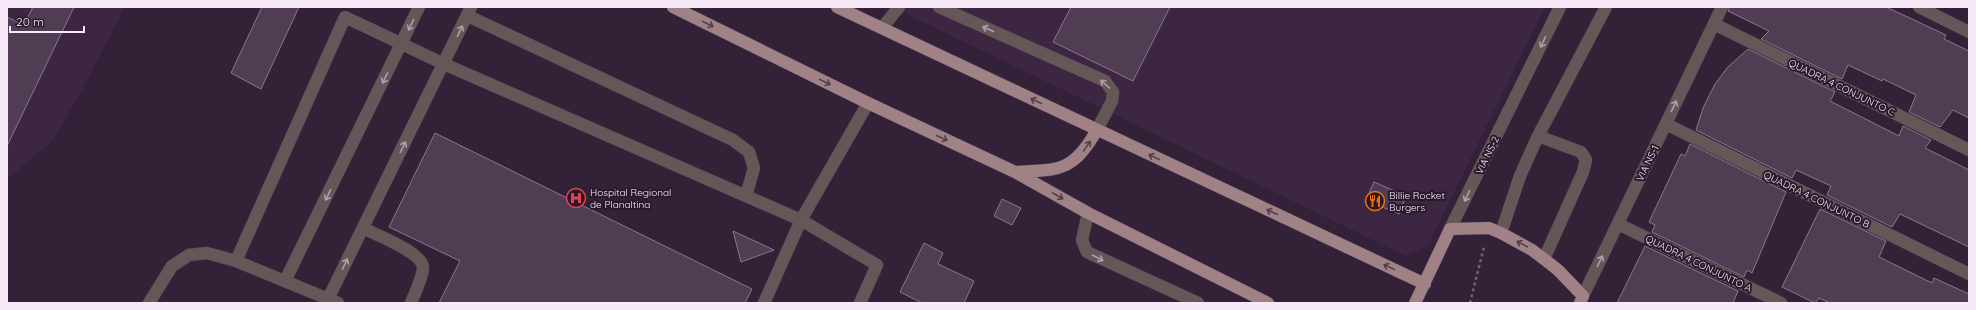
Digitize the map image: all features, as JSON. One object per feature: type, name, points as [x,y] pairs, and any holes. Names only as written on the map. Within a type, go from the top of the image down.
[{"type":"main road","points":[[673,7],[868,103],[1016,172],[1088,213],[1263,302]]},
{"type":"main road","points":[[837,7],[1424,284]]},
{"type":"main road","points":[[1016,172],[1054,170],[1073,162],[1086,148],[1097,130]]},
{"type":"main road","points":[[1450,229],[1490,228],[1501,233],[1532,250],[1558,270],[1581,300]]},
{"type":"main road","name":"VIA NS-2","points":[[1415,303],[1450,229]]},
{"type":"street","points":[[285,281],[419,7]]},
{"type":"street","points":[[882,28],[899,7]]},
{"type":"street","points":[[939,7],[1105,81],[1113,92],[1112,101],[1097,130]]},
{"type":"street","name":"VIA NS-2","points":[[1450,229],[1560,7]]},
{"type":"street","points":[[1501,233],[1520,176],[1538,136],[1606,7]]},
{"type":"street","points":[[1714,24],[1722,7]]},
{"type":"street","points":[[1919,7],[1969,32]]},
{"type":"street","points":[[149,303],[172,266],[189,255],[207,253],[236,261],[333,301],[363,228],[470,11],[733,140],[749,152],[754,168],[746,196]]},
{"type":"street","points":[[236,261],[344,17],[444,64],[801,220],[877,266],[860,303]]},
{"type":"street","name":"VIA NS-1","points":[[1581,300],[1714,24]]},
{"type":"street","name":"QUADRA 4 CONJUNTO C","points":[[1714,24],[1969,150]]},
{"type":"street","points":[[764,303],[801,220],[868,103]]},
{"type":"street","name":"QUADRA 4 CONJUNTO B","points":[[1666,124],[1969,274]]},
{"type":"street","points":[[1538,136],[1581,152],[1586,160],[1583,172],[1544,259]]},
{"type":"street","points":[[1088,213],[1082,240],[1087,252],[1198,303]]},
{"type":"street","name":"QUADRA 4 CONJUNTO A","points":[[1618,224],[1781,303]]},
{"type":"street","points":[[363,228],[409,251],[421,260],[423,268],[411,303]]},
{"type":"shaded area","points":[[7,7],[125,7],[83,88],[54,139],[7,179]]},
{"type":"shaded area","points":[[892,7],[1545,7],[1428,245],[1406,256]]},
{"type":"building","points":[[33,7],[74,7],[7,146],[7,17],[24,25]]},
{"type":"building","points":[[262,7],[299,7],[261,89],[231,73]]},
{"type":"building","points":[[1071,7],[1170,7],[1133,81],[1053,42]]},
{"type":"building","points":[[1729,7],[1886,7],[1912,19],[1946,35],[1944,39],[1969,51],[1969,118],[1953,110],[1940,127],[1909,112],[1916,95],[1883,79],[1882,81],[1848,65],[1842,79],[1761,39],[1769,31],[1728,11]]},
{"type":"building","points":[[1748,49],[1835,92],[1830,101],[1899,136],[1903,126],[1931,140],[1925,148],[1969,170],[1969,247],[1900,214],[1892,227],[1827,195],[1831,186],[1796,170],[1792,178],[1696,130],[1703,108],[1715,84],[1728,67]]},
{"type":"building","points":[[435,133],[752,289],[745,303],[439,303],[460,261],[389,227]]},
{"type":"building","points":[[1690,144],[1786,192],[1752,273],[1747,270],[1744,277],[1652,232],[1655,225],[1649,222],[1681,154],[1685,156]]},
{"type":"building","points":[[1374,182],[1406,196],[1399,214],[1366,200]]},
{"type":"building","points":[[1002,199],[1021,208],[1012,225],[994,216]]},
{"type":"building","points":[[1820,209],[1886,241],[1879,257],[1932,283],[1934,278],[1969,294],[1969,303],[1830,303],[1819,298],[1815,303],[1782,287]]},
{"type":"building","points":[[733,231],[774,250],[741,262]]},
{"type":"building","points":[[924,243],[943,253],[938,264],[974,281],[964,303],[922,303],[900,292]]},
{"type":"building","points":[[1645,246],[1738,291],[1733,303],[1617,303]]},
{"type":"place","name":"Hospital Regional de Planaltina","points":[[576,198]]},
{"type":"place","name":"Billie Rocket Burgers","points":[[1375,201]]}]
